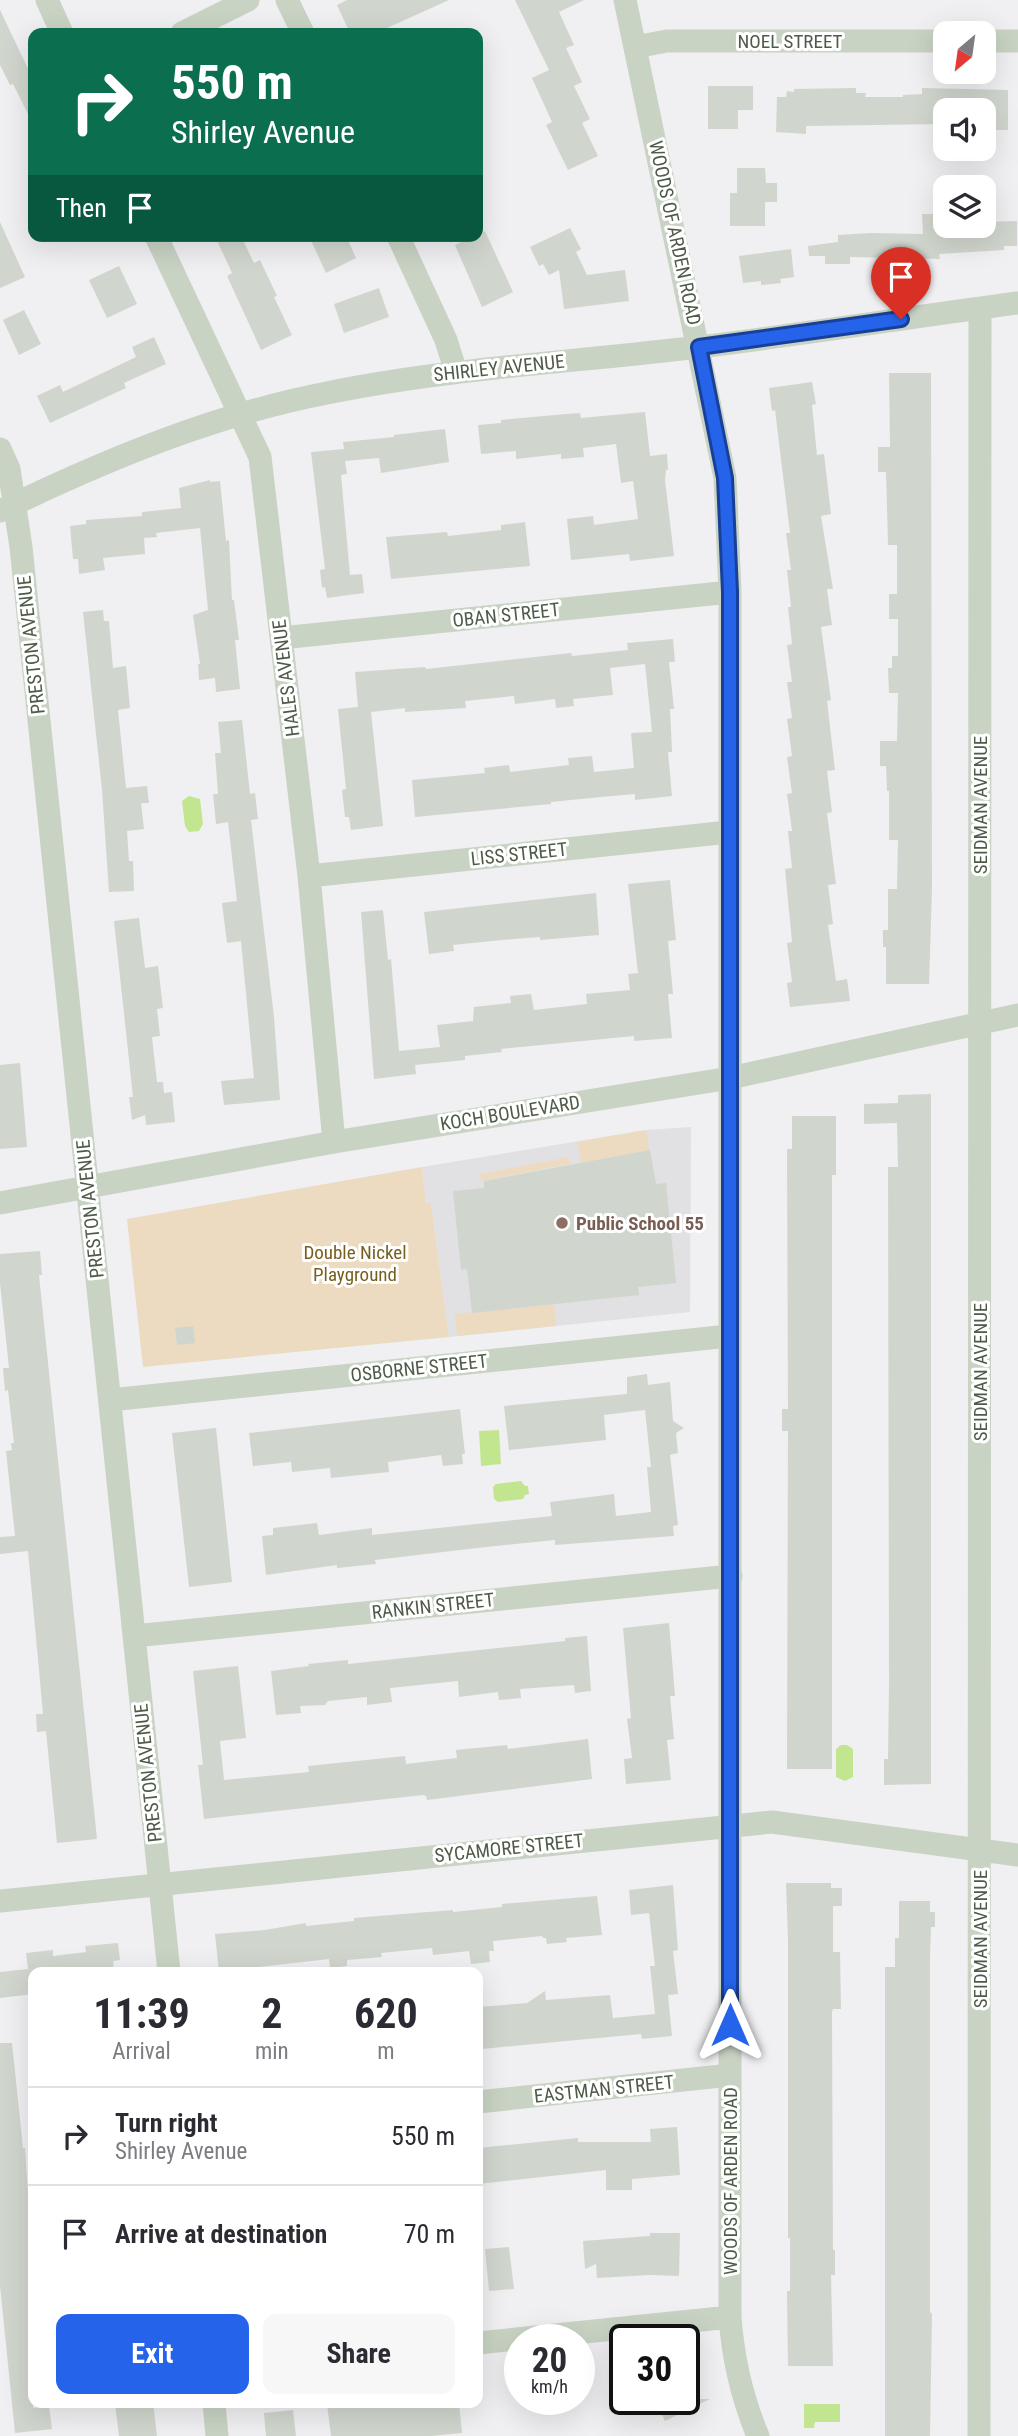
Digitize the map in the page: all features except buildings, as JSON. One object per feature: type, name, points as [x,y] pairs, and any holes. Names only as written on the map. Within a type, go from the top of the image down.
[{"type":"street","points":[[47,0],[60,28]]},
{"type":"street","points":[[191,28],[248,0]]},
{"type":"street","points":[[287,0],[301,28]]},
{"type":"street","name":"WOODS OF ARDEN ROAD","points":[[625,0],[725,478],[730,592],[730,2317],[736,2365],[746,2408],[758,2436]]},
{"type":"street","name":"NOEL STREET","points":[[635,47],[667,41],[933,41]]},
{"type":"street","points":[[996,41],[1018,41]]},
{"type":"street","name":"HALES AVENUE","points":[[159,242],[260,457],[309,876],[334,1142]]},
{"type":"street","points":[[401,242],[446,340],[456,372]]},
{"type":"street","name":"SHIRLEY AVENUE","points":[[8,508],[115,459],[240,415],[324,393],[456,372],[699,347],[1018,303]]},
{"type":"street","name":"SEIDMAN AVENUE","points":[[979,2436],[980,308]]},
{"type":"street","name":"PRESTON AVENUE","points":[[0,449],[9,469],[8,508],[88,1187],[168,1967]]},
{"type":"street","name":"OBAN STREET","points":[[281,638],[730,592]]},
{"type":"street","name":"LISS STREET","points":[[309,876],[729,832]]},
{"type":"street","name":"KOCH BOULEVARD","points":[[0,1203],[334,1142],[730,1078],[1018,1015]]},
{"type":"street","name":"OSBORNE STREET","points":[[110,1400],[729,1336]]},
{"type":"street","name":"RANKIN STREET","points":[[134,1636],[731,1576]]},
{"type":"street","name":"SYCAMORE STREET","points":[[0,1901],[772,1822],[1018,1855]]},
{"type":"street","name":"EASTMAN STREET","points":[[483,2101],[730,2075]]},
{"type":"street","points":[[483,2342],[730,2317]]},
{"type":"street","points":[[214,2408],[217,2436]]},
{"type":"shaded area","points":[[189,796],[200,799],[203,824],[199,831],[189,832],[185,826],[182,801]]},
{"type":"shaded area","name":"Public School 55","points":[[691,1127],[690,1312],[449,1337],[431,1203],[426,1203],[422,1167],[646,1130]]},
{"type":"shaded area","points":[[499,1430],[501,1464],[481,1466],[479,1431]]},
{"type":"shaded area","points":[[521,1481],[528,1486],[529,1494],[523,1499],[498,1502],[494,1499],[493,1487],[496,1484]]},
{"type":"shaded area","points":[[841,1745],[853,1749],[853,1777],[845,1781],[836,1777],[836,1749]]},
{"type":"shaded area","points":[[804,2404],[840,2404],[840,2422],[815,2422],[814,2428],[804,2428]]},
{"type":"green space","points":[[646,1130],[650,1150],[581,1163],[577,1142]]},
{"type":"green space","points":[[569,1157],[570,1164],[481,1181],[480,1174]]},
{"type":"green space","name":"Double Nickel Playground","points":[[422,1167],[426,1203],[431,1203],[449,1337],[143,1367],[127,1219]]},
{"type":"green space","points":[[554,1304],[556,1326],[457,1336],[455,1314]]},
{"type":"place","name":"Public School 55","points":[[562,1223]]},
{"type":"route","points":[[730,2025],[730,592],[725,478],[699,347],[901,319]]}]
